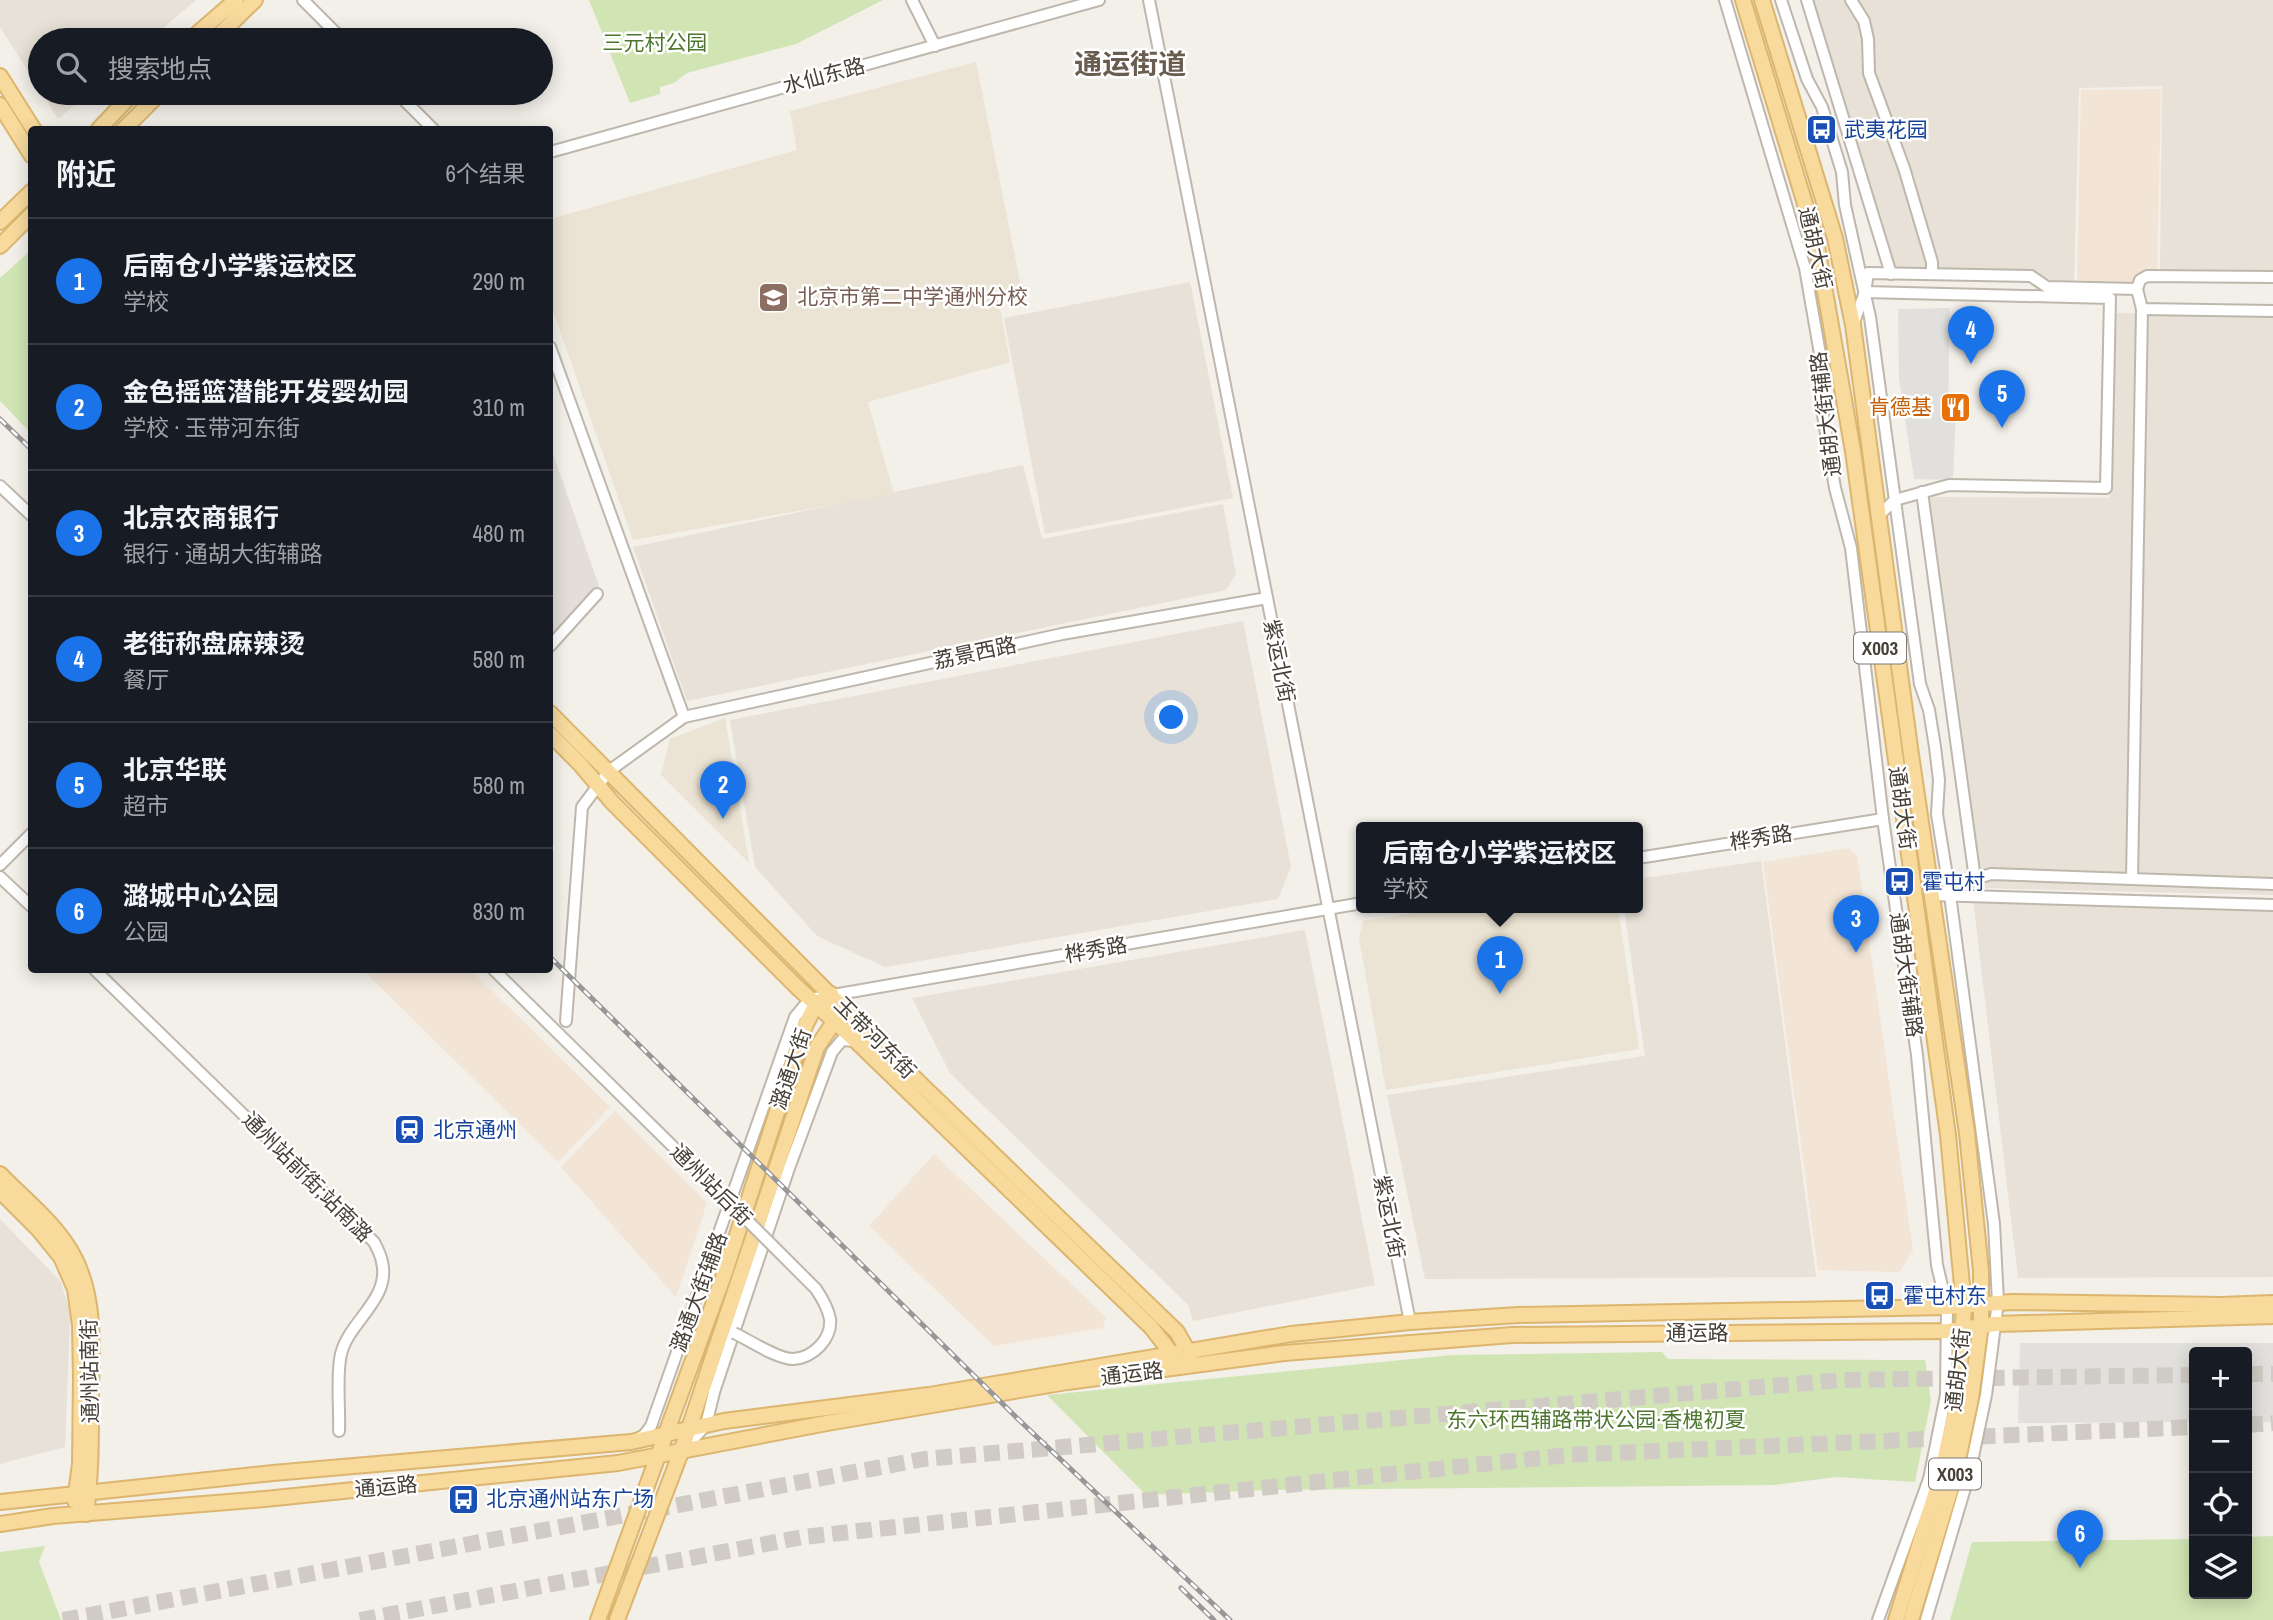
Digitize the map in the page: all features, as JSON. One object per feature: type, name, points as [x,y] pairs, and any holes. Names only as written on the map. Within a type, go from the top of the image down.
[{"type":"main road","points":[[204,28],[236,0]]},
{"type":"main road","points":[[226,28],[255,0]]},
{"type":"main road","name":"通胡大街","points":[[1743,0],[1816,240],[1853,451],[1948,1135],[1964,1307],[1958,1399],[1941,1475],[1896,1620]]},
{"type":"main road","name":"通胡大街","points":[[1762,0],[1787,75],[1840,260],[1853,325],[1931,895],[1967,1133],[1981,1271],[1980,1304],[1988,1324],[1955,1475],[1911,1620]]},
{"type":"main road","points":[[0,76],[31,126]]},
{"type":"main road","points":[[0,105],[28,150]]},
{"type":"main road","points":[[102,126],[122,105]]},
{"type":"main road","points":[[127,126],[148,105]]},
{"type":"main road","points":[[0,222],[28,195]]},
{"type":"main road","points":[[0,246],[28,218]]},
{"type":"main road","name":"玉带河东街","points":[[553,716],[868,1033],[1177,1332],[1188,1350],[1188,1367]]},
{"type":"main road","name":"玉带河东街","points":[[553,737],[612,802],[813,1002],[1151,1327],[1172,1353],[1188,1367]]},
{"type":"main road","name":"潞通大街","points":[[598,1620],[725,1272],[813,1002],[831,994],[834,1022],[817,1047],[689,1430],[617,1620]]},
{"type":"main road","name":"通州站南街","points":[[0,1174],[60,1237],[74,1256],[84,1281],[92,1322],[80,1515]]},
{"type":"main road","name":"通州站南街","points":[[0,1191],[39,1230],[61,1257],[75,1289],[80,1325],[82,1378],[82,1492]]},
{"type":"main road","name":"通运路","points":[[0,1502],[82,1492],[631,1442],[724,1421],[929,1395],[1291,1334],[1410,1322],[1518,1315],[1964,1307],[1998,1302],[2273,1315]]},
{"type":"main road","name":"通运路","points":[[0,1524],[52,1516],[618,1463],[827,1423],[1056,1384],[1284,1353],[1512,1335],[1948,1331],[1988,1324],[2221,1311],[2273,1303]]},
{"type":"street","points":[[303,0],[331,28]]},
{"type":"street","points":[[912,0],[935,46]]},
{"type":"street","name":"水仙东路","points":[[553,151],[1099,0]]},
{"type":"street","name":"紫运北街","points":[[1149,0],[1410,1322]]},
{"type":"street","name":"通胡大街辅路","points":[[1725,0],[1805,268],[1823,371],[1822,415],[1835,488],[1851,548],[1883,819],[1917,1055],[1937,1265],[1947,1307],[1946,1395],[1929,1479],[1878,1620]]},
{"type":"street","points":[[1781,0],[1807,79],[1822,107],[1839,161],[1845,205],[1863,271],[1920,684],[1929,710],[1935,747],[1939,780],[1937,814],[1994,1224],[1998,1302],[1988,1324],[1986,1395],[1970,1471],[1926,1620]]},
{"type":"street","points":[[1807,0],[1891,274]]},
{"type":"street","points":[[1851,0],[1864,21],[1868,39],[1869,73],[1904,168],[1932,261],[1932,274]]},
{"type":"street","points":[[409,105],[430,126]]},
{"type":"street","points":[[1840,260],[1863,271],[1891,274],[2031,276],[2047,287],[2137,289]]},
{"type":"street","points":[[2132,879],[2142,309],[2137,289],[2140,280],[2147,275],[2273,277]]},
{"type":"street","points":[[1853,325],[1865,292]]},
{"type":"street","points":[[1865,292],[2110,298],[2106,488],[1949,485],[1895,500],[1879,515]]},
{"type":"street","points":[[2142,309],[2273,311]]},
{"type":"street","points":[[553,355],[684,717]]},
{"type":"street","points":[[0,485],[28,512]]},
{"type":"street","points":[[1922,492],[1975,879]]},
{"type":"street","points":[[553,643],[597,594]]},
{"type":"street","name":"荔景西路","points":[[566,1021],[582,807],[609,771],[684,717],[1062,634],[1267,598]]},
{"type":"street","name":"桦秀路","points":[[1643,857],[1883,819]]},
{"type":"street","points":[[0,865],[28,837]]},
{"type":"street","points":[[1950,895],[1975,879],[1991,874],[2273,884]]},
{"type":"street","points":[[0,877],[28,903]]},
{"type":"street","points":[[1931,895],[2273,905]]},
{"type":"street","name":"桦秀路","points":[[831,994],[1024,964],[1356,904]]},
{"type":"street","name":"通州站前街;站南潞","points":[[98,973],[374,1242],[383,1264],[382,1287],[369,1309],[349,1333],[341,1356],[340,1431]]},
{"type":"street","name":"通州站后街","points":[[497,973],[816,1289],[830,1320],[826,1336],[819,1348],[806,1356],[792,1359],[733,1333]]},
{"type":"street","name":"潞通大街辅路","points":[[631,1442],[644,1435],[651,1426],[795,1017],[813,1002]]},
{"type":"street","points":[[681,1452],[706,1425],[733,1333],[832,1052],[842,1040],[856,1041]]},
{"type":"shaded area","points":[[0,0],[196,0],[163,28],[28,28],[28,71],[0,27]]},
{"type":"shaded area","points":[[1804,0],[2273,0],[2273,274],[2160,272],[2162,86],[2079,88],[2074,281],[1886,277]]},
{"type":"shaded area","name":"北京市第二中学通州分校","points":[[976,62],[1021,287],[997,293],[1010,362],[868,402],[894,494],[633,540],[553,311],[553,218],[797,150],[790,111]]},
{"type":"shaded area","points":[[2161,89],[2157,272],[2138,275],[2133,282],[2077,281],[2081,90]]},
{"type":"shaded area","points":[[49,105],[75,105],[58,119]]},
{"type":"shaded area","points":[[1190,282],[1233,498],[1045,534],[1004,318]]},
{"type":"shaded area","points":[[1950,308],[1948,411],[1956,412],[1953,480],[1914,479],[1899,378],[1898,309]]},
{"type":"shaded area","points":[[2117,313],[2273,316],[2273,895],[1980,888],[1926,497],[2109,498]]},
{"type":"shaded area","points":[[553,454],[599,586],[553,637]]},
{"type":"shaded area","points":[[1023,465],[1042,539],[1223,504],[1236,574],[1226,590],[687,701],[633,547]]},
{"type":"shaded area","points":[[1243,621],[1291,867],[1278,899],[885,967],[817,936],[755,867],[730,720]]},
{"type":"shaded area","points":[[725,718],[749,863],[661,775],[670,739]]},
{"type":"shaded area","points":[[1848,848],[1857,855],[1913,1251],[1899,1272],[1818,1270],[1763,862]]},
{"type":"shaded area","points":[[1761,861],[1816,1277],[1425,1279],[1387,1095],[1645,1056],[1625,913],[1643,913],[1643,878]]},
{"type":"shaded area","points":[[1972,891],[2273,898],[2273,1277],[2018,1278]]},
{"type":"shaded area","points":[[1413,913],[1619,913],[1639,1049],[1386,1090],[1359,938],[1363,921]]},
{"type":"shaded area","points":[[1305,930],[1375,1285],[1193,1321],[1188,1305],[950,1073],[912,998]]},
{"type":"shaded area","points":[[366,973],[474,973],[610,1107],[558,1162]]},
{"type":"shaded area","points":[[615,1111],[707,1203],[676,1297],[561,1167]]},
{"type":"shaded area","points":[[934,1154],[1106,1317],[1103,1328],[994,1346],[869,1226]]},
{"type":"shaded area","points":[[0,1219],[61,1282],[70,1313],[65,1447],[0,1464]]},
{"type":"shaded area","points":[[2020,1343],[2273,1343],[2273,1422],[2252,1422],[2252,1347],[2189,1347],[2189,1422],[2018,1423]]},
{"type":"green space","name":"三元村公园","points":[[589,0],[883,0],[796,44],[687,73],[674,83],[660,87],[660,94],[630,103]]},
{"type":"green space","points":[[28,253],[28,430],[0,401],[0,278]]},
{"type":"green space","name":"东六环西辅路带状公园·香槐初夏","points":[[1662,1352],[1668,1359],[1925,1360],[1931,1400],[1915,1482],[1836,1477],[1775,1485],[1272,1490],[1146,1495],[1047,1395],[1452,1355]]},
{"type":"green space","points":[[2273,1536],[2273,1620],[1950,1620],[1972,1542],[2189,1539],[2189,1599],[2252,1599],[2252,1537]]},
{"type":"green space","points":[[45,1546],[39,1562],[61,1620],[0,1620],[0,1552]]},
{"type":"tunnel","points":[[2252,1374],[2273,1374]]},
{"type":"tunnel","points":[[63,1620],[924,1459],[1841,1380],[2189,1375]]},
{"type":"tunnel","points":[[2252,1425],[2273,1423]]},
{"type":"tunnel","points":[[360,1620],[803,1537],[1568,1455],[2189,1427]]},
{"type":"railway","points":[[0,419],[28,446]]},
{"type":"railway","points":[[553,960],[1018,1419],[1230,1620]]},
{"type":"railway","points":[[1181,1588],[1214,1620]]},
{"type":"place","name":"武夷花园","points":[[1821,130]]},
{"type":"place","name":"北京市第二中学通州分校","points":[[774,297]]},
{"type":"place","name":"老街称盘麻辣烫","points":[[1971,364]]},
{"type":"place","name":"肯德基","points":[[1955,407]]},
{"type":"place","name":"北京华联","points":[[2002,428]]},
{"type":"place","name":"金色摇篮潜能开发婴幼园","points":[[723,819]]},
{"type":"place","name":"霍屯村","points":[[1899,882]]},
{"type":"place","name":"北京农商银行","points":[[1856,953]]},
{"type":"place","name":"后南仓小学紫运校区","points":[[1500,994]]},
{"type":"place","name":"北京通州","points":[[410,1130]]},
{"type":"place","name":"霍屯村东","points":[[1880,1296]]},
{"type":"place","name":"北京通州站东广场","points":[[463,1499]]},
{"type":"place","name":"潞城中心公园","points":[[2080,1568]]},
{"type":"district","name":"通运街道","points":[[1130,64]]}]
